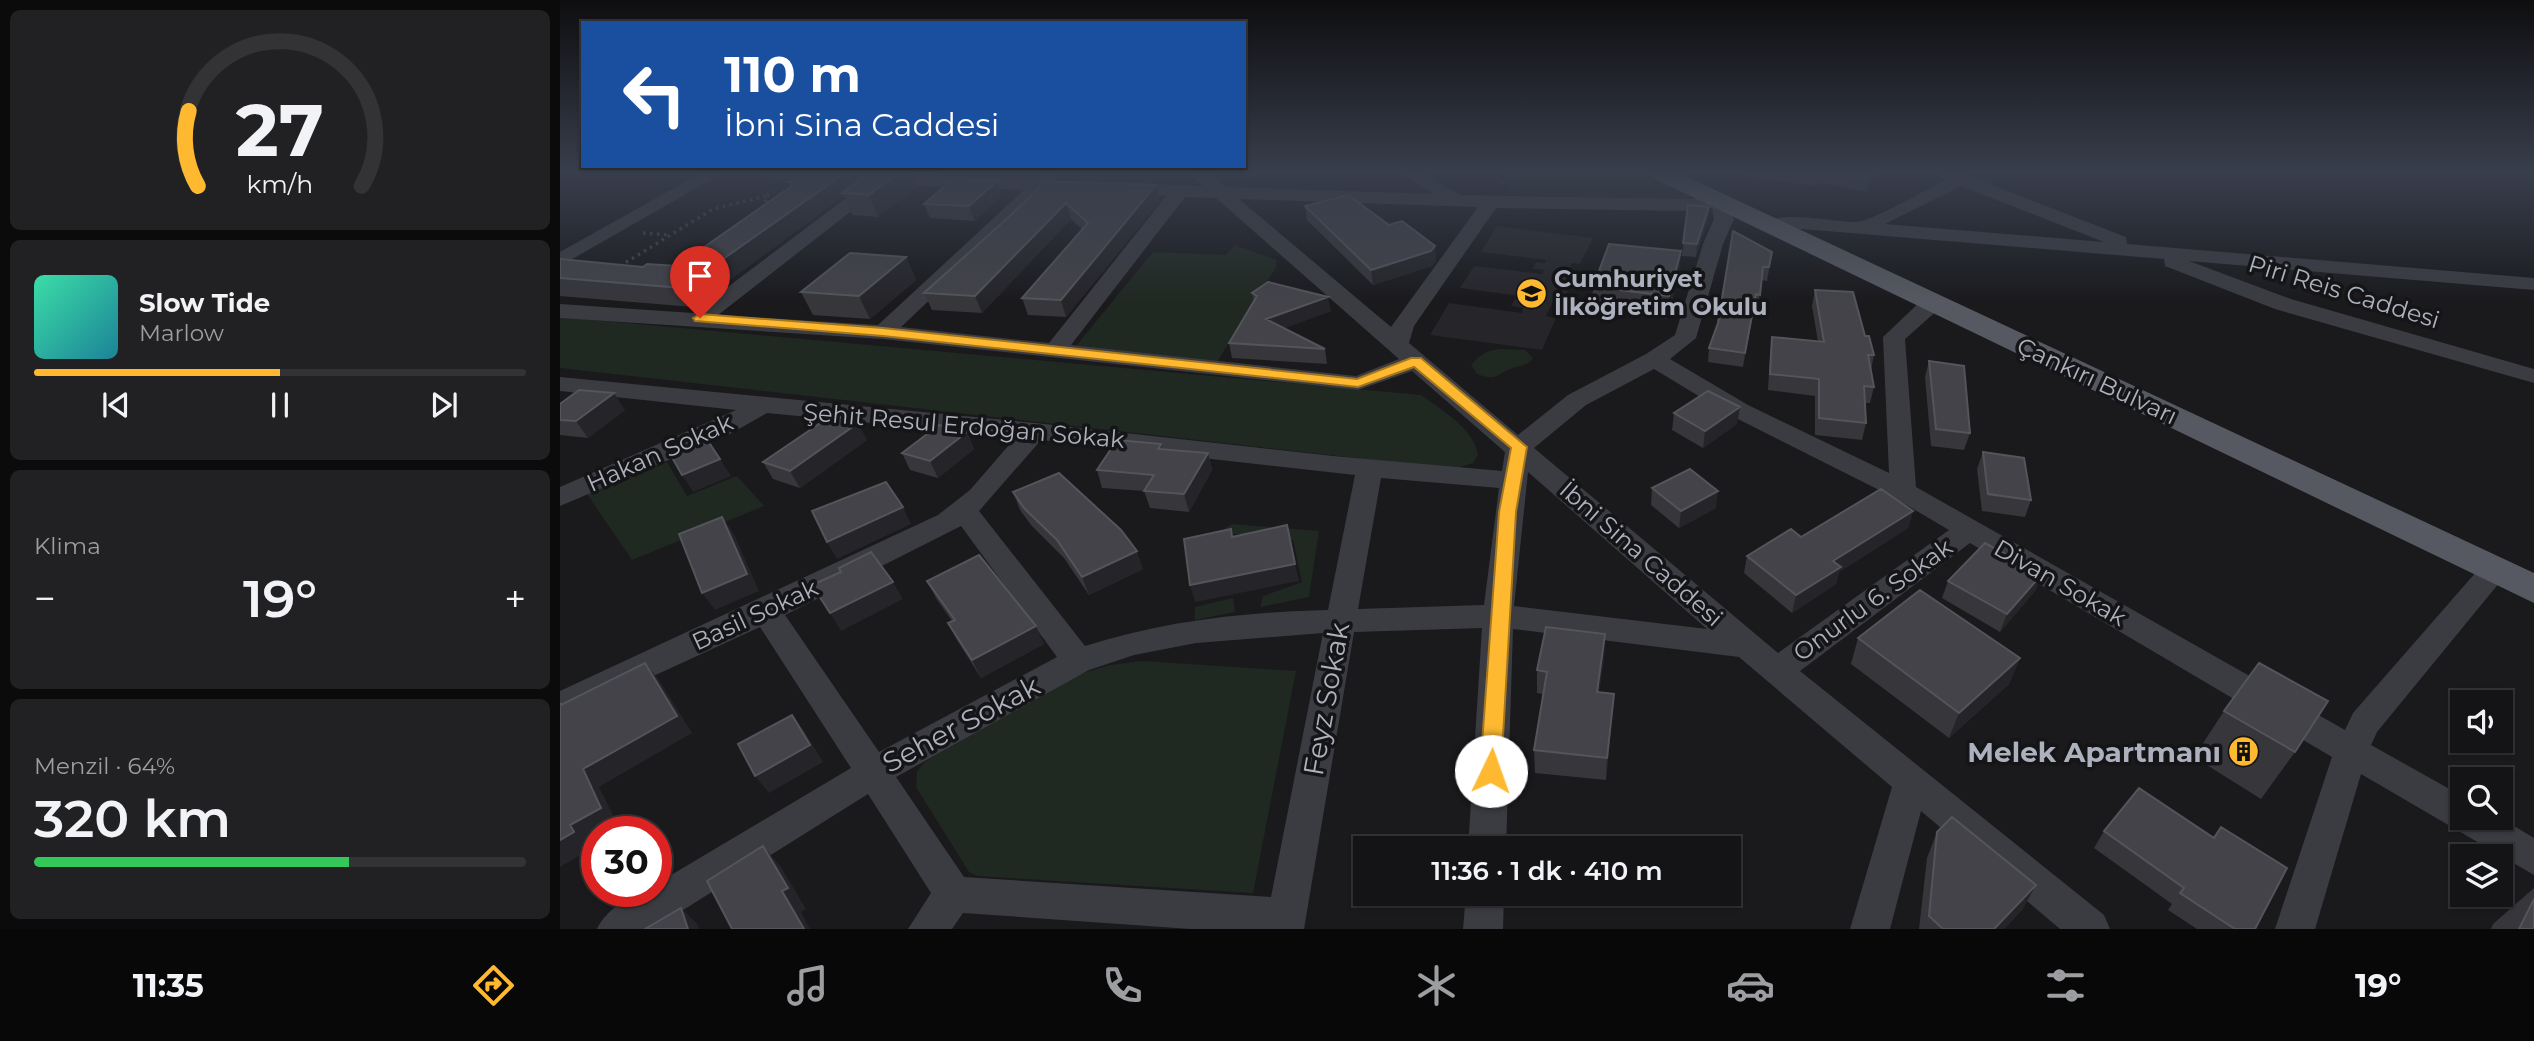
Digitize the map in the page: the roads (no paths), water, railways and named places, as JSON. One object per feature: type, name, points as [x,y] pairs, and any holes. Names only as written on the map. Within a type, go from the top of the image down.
[{"type":"main road","name":"Çankırı Bulvarı","points":[[1751,216],[2534,589]]},
{"type":"street","points":[[560,260],[637,216]]},
{"type":"street","points":[[700,318],[834,216]]},
{"type":"street","points":[[883,332],[1006,216]]},
{"type":"street","points":[[1056,349],[1162,216]]},
{"type":"street","name":"İbni Sina Caddesi","points":[[1250,216],[1746,646],[2090,929]]},
{"type":"street","points":[[560,311],[883,332],[1056,349],[1066,354],[1358,383],[1406,354],[1403,326],[1481,216]]},
{"type":"street","points":[[1488,836],[1498,616],[1519,447],[1577,400],[1654,359],[1685,338],[1723,216]]},
{"type":"street","points":[[1861,228],[1882,216]]},
{"type":"street","name":"Piri Reis Caddesi","points":[[2055,216],[2283,304],[2534,376]]},
{"type":"street","points":[[1771,226],[1802,223],[2534,284]]},
{"type":"street","points":[[1903,491],[1894,337],[1932,303]]},
{"type":"street","name":"Divan Sokak","points":[[1654,359],[1739,410],[1903,491],[2450,808]]},
{"type":"street","name":"Şehit Resul Erdoğan Sokak","points":[[560,384],[759,407],[1035,431],[1369,469],[1513,480]]},
{"type":"street","name":"Hakan Sokak","points":[[560,497],[721,428],[759,407]]},
{"type":"street","name":"Basil Sokak","points":[[560,706],[937,529],[965,512],[1035,431]]},
{"type":"street","name":"Feyz Sokak","points":[[1285,923],[1369,469]]},
{"type":"street","points":[[965,512],[1078,661]]},
{"type":"street","name":"Onurlu 6. Sokak","points":[[1778,670],[1968,530]]},
{"type":"street","points":[[2295,929],[2352,749],[2365,723],[2494,570]]},
{"type":"street","points":[[766,611],[954,894]]},
{"type":"street","points":[[1341,619],[1498,616],[1746,646]]},
{"type":"street","name":"Seher Sokak","points":[[617,929],[872,773],[1078,661],[1133,643],[1196,631],[1341,619]]},
{"type":"street","points":[[1870,929],[1911,781]]},
{"type":"street","name":"Divan Sokak","points":[[2487,830],[2534,858]]},
{"type":"street","points":[[954,894],[1285,923]]},
{"type":"street","points":[[928,929],[954,894]]},
{"type":"street","points":[[1483,929],[1484,906]]},
{"type":"place","name":"Cumhuriyet İlköğretim Okulu","points":[[1531,293]]},
{"type":"place","name":"Melek Apartmanı","points":[[2244,752]]}]
